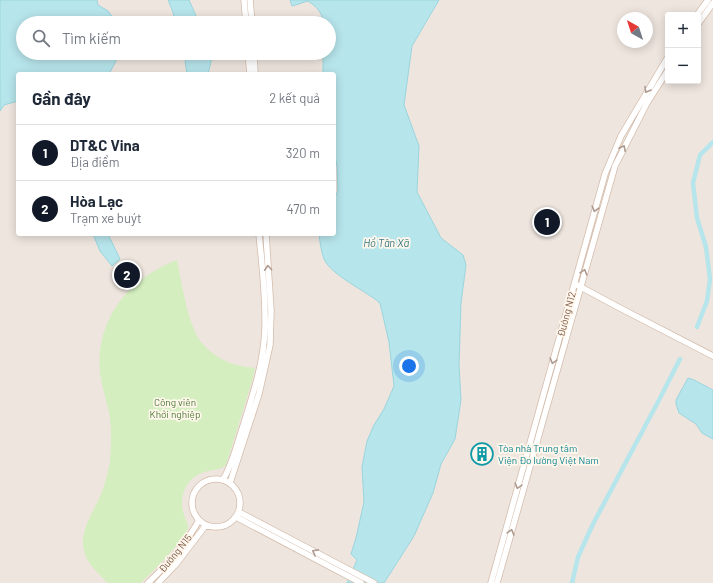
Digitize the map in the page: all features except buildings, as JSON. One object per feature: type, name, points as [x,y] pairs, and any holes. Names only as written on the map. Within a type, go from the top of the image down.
[{"type":"street","points":[[244,0],[245,16]]},
{"type":"street","points":[[250,0],[251,16]]},
{"type":"street","points":[[699,12],[708,0]]},
{"type":"street","points":[[701,20],[713,3]]},
{"type":"street","points":[[249,60],[250,72]]},
{"type":"street","points":[[254,60],[255,72]]},
{"type":"street","name":"Đường N12","points":[[497,583],[609,165],[625,130],[665,62]]},
{"type":"street","name":"Đường N12","points":[[491,583],[577,285],[614,166],[647,103],[665,75]]},
{"type":"street","points":[[224,480],[232,463],[258,375],[263,348],[266,285],[263,243],[261,236]]},
{"type":"street","points":[[263,243],[265,236]]},
{"type":"street","points":[[230,483],[265,370],[270,345],[271,311],[266,285]]},
{"type":"street","points":[[577,285],[713,356]]},
{"type":"street","points":[[208,480],[224,480],[230,483],[239,495],[240,503],[237,515],[230,523],[224,526],[216,527],[206,525],[199,520],[192,508],[192,499],[195,491],[200,485],[208,480]]},
{"type":"street","points":[[237,515],[348,573],[374,583]]},
{"type":"street","name":"Đường N15","points":[[148,583],[174,557],[194,530],[199,520]]},
{"type":"street","name":"Đường N15","points":[[158,583],[177,563],[206,525]]},
{"type":"street","points":[[348,573],[361,583]]},
{"type":"shaded area","points":[[0,0],[713,0],[713,583],[0,583]]},
{"type":"green space","name":"Công viên Khởi nghiệp","points":[[177,260],[189,314],[196,334],[201,342],[211,352],[226,361],[236,365],[255,368],[226,465],[200,474],[190,481],[185,488],[182,497],[182,506],[188,527],[181,540],[141,583],[108,583],[89,562],[83,547],[85,530],[102,492],[110,460],[110,418],[100,374],[100,354],[103,336],[109,319],[118,304],[130,290],[159,268]]},
{"type":"water","points":[[0,0],[97,0],[98,5],[108,11],[112,16],[16,16],[16,60],[116,60],[110,72],[16,72],[16,102],[4,105],[0,111]]},
{"type":"water","points":[[168,0],[189,0],[196,16],[174,16]]},
{"type":"water","name":"Hồ Tân Xã","points":[[290,0],[439,0],[412,46],[404,105],[419,146],[417,192],[441,238],[463,255],[466,265],[461,303],[459,365],[461,400],[455,439],[441,464],[433,493],[414,536],[384,583],[347,583],[357,560],[351,554],[364,502],[362,467],[367,441],[394,386],[389,342],[380,303],[341,277],[328,265],[323,256],[319,236],[336,236],[336,195],[338,191],[336,161],[336,72],[323,72],[323,60],[336,60],[336,16],[322,16],[314,5],[308,1],[292,6]]},
{"type":"water","points":[[185,60],[211,60],[208,72],[187,72]]},
{"type":"water","points":[[94,236],[109,236],[120,259],[112,266],[100,251]]},
{"type":"water","points":[[688,378],[713,390],[713,439],[702,433],[696,424],[679,413],[676,400]]},
{"type":"waterway","points":[[697,327],[707,301],[710,279],[706,247],[697,218],[693,183],[700,155],[713,142]]},
{"type":"waterway","points":[[572,583],[578,557],[593,524],[680,359]]},
{"type":"place","name":"DT&C Vina","points":[[547,222]]},
{"type":"place","name":"Hòa Lạc","points":[[127,275]]},
{"type":"place","name":"Tòa nhà Trung tâm Viện Đo lường Việt Nam","points":[[482,454]]}]
